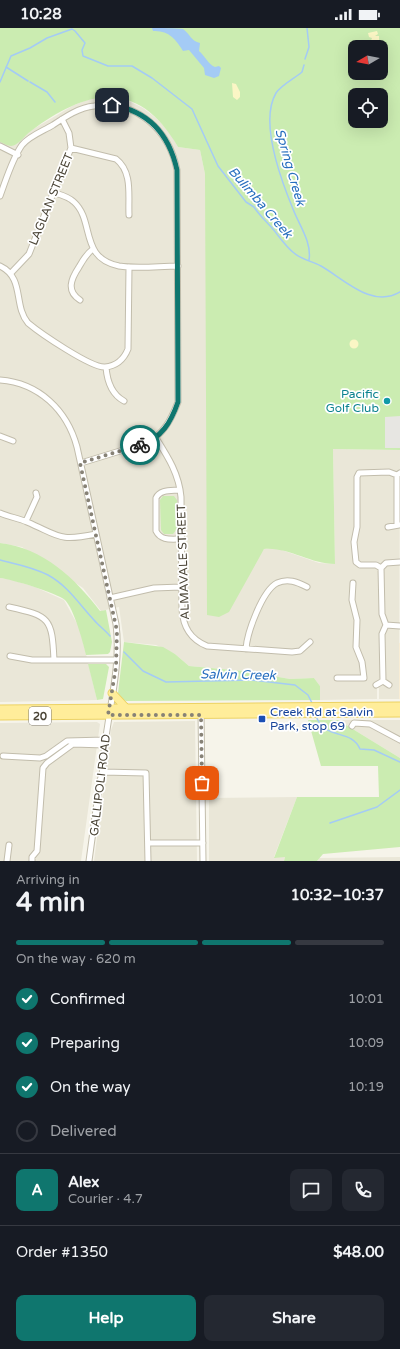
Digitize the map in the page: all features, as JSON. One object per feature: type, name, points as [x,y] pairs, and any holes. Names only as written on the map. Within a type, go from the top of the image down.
[{"type":"main road","points":[[112,693],[126,708]]},
{"type":"main road","name":"20","points":[[0,716],[109,712],[309,711],[400,706]]},
{"type":"main road","name":"20","points":[[0,710],[109,712],[126,708],[201,711]]},
{"type":"main road","name":"20","points":[[320,710],[400,713]]},
{"type":"street","points":[[0,196],[22,145],[62,119],[90,106],[112,105],[133,110],[155,125],[163,135],[175,157],[177,170],[178,402],[166,428],[156,438],[146,443],[80,463]]},
{"type":"street","name":"LAGLAN STREET","points":[[11,273],[29,254],[55,193],[71,148],[69,133],[62,119]]},
{"type":"street","points":[[0,146],[18,155]]},
{"type":"street","points":[[71,148],[116,159],[121,164],[128,177],[129,215]]},
{"type":"street","points":[[55,193],[68,197],[79,207],[93,249],[106,259],[118,266],[178,266]]},
{"type":"street","points":[[80,300],[74,297],[71,291],[71,280],[88,253],[93,249]]},
{"type":"street","points":[[0,266],[11,273],[17,284],[23,317],[28,323],[92,364],[106,367],[121,360],[128,349],[129,267]]},
{"type":"street","points":[[106,367],[112,390],[118,398],[124,401]]},
{"type":"street","name":"GALLIPOLI ROAD","points":[[0,380],[14,382],[29,387],[53,403],[62,413],[71,430],[80,463],[117,631],[116,660],[102,764],[103,772],[100,780],[89,861]]},
{"type":"street","points":[[0,436],[13,440]]},
{"type":"street","name":"ALMAVALE STREET","points":[[156,438],[174,468],[180,490],[182,619],[190,635],[197,642],[207,646],[292,652],[300,651],[310,642]]},
{"type":"street","points":[[381,568],[376,565],[360,565],[356,562],[354,542],[357,527],[357,477],[359,473],[389,472],[398,474],[398,524],[388,527]]},
{"type":"street","points":[[180,490],[161,492],[158,494],[156,498],[156,531],[158,536],[163,539],[181,539]]},
{"type":"street","points":[[26,521],[37,497],[36,493]]},
{"type":"street","points":[[0,513],[26,521],[62,538],[76,538],[96,534]]},
{"type":"street","points":[[383,681],[382,634],[386,625],[382,614],[381,568],[386,563],[400,562]]},
{"type":"street","points":[[246,649],[247,635],[251,625],[271,588],[276,584],[288,580],[296,581],[306,587]]},
{"type":"street","points":[[337,678],[364,678],[362,662],[356,647],[357,620],[352,600],[353,583]]},
{"type":"street","points":[[110,598],[154,588],[181,587]]},
{"type":"street","points":[[9,607],[34,612],[46,620],[53,634],[54,660]]},
{"type":"street","points":[[386,625],[400,626]]},
{"type":"street","points":[[10,656],[32,660],[116,660]]},
{"type":"street","points":[[383,681],[389,685]]},
{"type":"street","points":[[376,685],[383,681]]},
{"type":"street","points":[[201,711],[203,861]]},
{"type":"street","points":[[352,726],[354,723],[366,723],[400,740]]},
{"type":"street","points":[[32,861],[32,856],[37,851],[43,768],[73,742]]},
{"type":"street","points":[[3,756],[40,758],[46,756],[63,743],[105,742]]},
{"type":"street","points":[[103,772],[146,773],[148,861]]},
{"type":"street","points":[[148,843],[203,843]]},
{"type":"street","points":[[7,861],[9,845]]},
{"type":"shaded area","points":[[110,96],[127,100],[143,108],[169,131],[178,147],[200,150],[205,174],[259,556],[264,549],[276,548],[319,563],[335,564],[333,449],[400,450],[399,699],[379,699],[379,688],[377,688],[377,699],[320,700],[320,686],[314,678],[290,679],[243,671],[189,666],[175,654],[156,645],[124,642],[119,607],[101,611],[83,588],[22,547],[0,543],[0,142],[16,144],[30,131],[74,105],[93,98]]},
{"type":"shaded area","points":[[400,416],[400,448],[385,448],[385,417]]},
{"type":"shaded area","points":[[0,578],[9,579],[35,587],[64,600],[80,629],[97,700],[0,702]]},
{"type":"shaded area","points":[[400,643],[400,699],[399,699]]},
{"type":"shaded area","points":[[338,720],[400,720],[400,758]]},
{"type":"shaded area","points":[[195,721],[197,861],[94,861],[111,730],[114,722]]},
{"type":"shaded area","points":[[97,722],[100,724],[81,861],[0,861],[0,723]]},
{"type":"shaded area","points":[[297,797],[274,857],[285,857],[284,861],[209,861],[209,798]]},
{"type":"shaded area","points":[[400,857],[400,861],[317,861],[319,858]]},
{"type":"green space","name":"Pacific Golf Club","points":[[0,28],[400,28],[400,450],[333,449],[335,564],[317,561],[282,550],[264,549],[229,612],[219,617],[207,615],[205,174],[200,150],[178,147],[162,125],[146,109],[129,101],[110,97],[92,99],[72,106],[31,131],[14,146],[0,142]]},
{"type":"green space","points":[[163,496],[174,496],[177,500],[177,529],[173,534],[164,534],[161,530],[160,500]]},
{"type":"green space","points":[[0,543],[16,546],[30,551],[57,566],[80,587],[100,611],[106,610],[112,642],[110,652],[108,654],[86,655],[75,618],[65,600],[34,587],[0,578]]},
{"type":"green space","points":[[124,642],[163,647],[175,654],[189,666],[243,671],[290,679],[314,678],[320,686],[320,700],[126,701],[121,698],[118,693]]},
{"type":"green space","points":[[88,664],[106,664],[109,667],[103,699],[97,700]]},
{"type":"green space","points":[[308,720],[338,720],[400,758],[400,847],[323,854],[317,861],[284,861],[285,857],[274,858],[297,797],[379,797],[378,766],[321,766]]},
{"type":"sand","points":[[377,31],[378,34],[375,36],[379,36],[379,40],[371,40],[372,38],[369,37],[368,33]]},
{"type":"sand","points":[[232,83],[236,84],[240,92],[240,97],[237,100],[233,97]]},
{"type":"sand","points":[[352,340],[356,340],[358,344],[356,348],[352,348],[350,346],[350,342]]},
{"type":"water","points":[[152,28],[183,29],[193,39],[200,43],[199,51],[210,64],[221,68],[219,76],[214,78],[205,75],[204,68],[189,50],[183,51],[171,36],[163,32],[153,31]]},
{"type":"waterway","name":"Spring Creek","points":[[305,59],[309,47],[307,28]]},
{"type":"waterway","name":"Bulimba Creek","points":[[0,82],[11,56],[30,48],[47,38],[72,29],[85,43],[82,50],[83,56],[108,66],[132,66],[152,78],[192,109],[218,166],[246,202],[254,207],[294,253],[321,266],[369,295],[379,297],[390,296],[400,292]]},
{"type":"waterway","name":"Spring Creek","points":[[304,65],[302,72],[285,84],[276,93],[271,105],[270,119],[271,135],[278,167],[288,197],[307,240],[309,247],[309,260]]},
{"type":"waterway","points":[[6,67],[28,81]]},
{"type":"waterway","points":[[30,82],[47,92],[55,102]]},
{"type":"waterway","name":"Salvin Creek","points":[[0,560],[36,570],[55,579],[62,584],[110,636]]},
{"type":"waterway","name":"Salvin Creek","points":[[124,652],[143,671],[166,682],[251,680],[295,685],[308,695],[313,705]]},
{"type":"waterway","name":"Salvin Creek","points":[[316,716],[320,724],[325,729],[351,738],[360,749],[374,750],[400,762]]},
{"type":"waterway","points":[[330,823],[377,807],[400,790]]},
{"type":"way so far","points":[[140,445],[80,463],[117,631],[116,667],[108,715],[201,715],[202,783]]},
{"type":"place","name":"Pacific Golf Club","points":[[387,401]]},
{"type":"place","name":"Creek Rd at Salvin Park, stop 69","points":[[262,719]]},
{"type":"route","points":[[112,105],[133,110],[155,125],[170,146],[175,157],[177,170],[178,402],[173,416],[166,428],[156,438],[140,445]]}]
